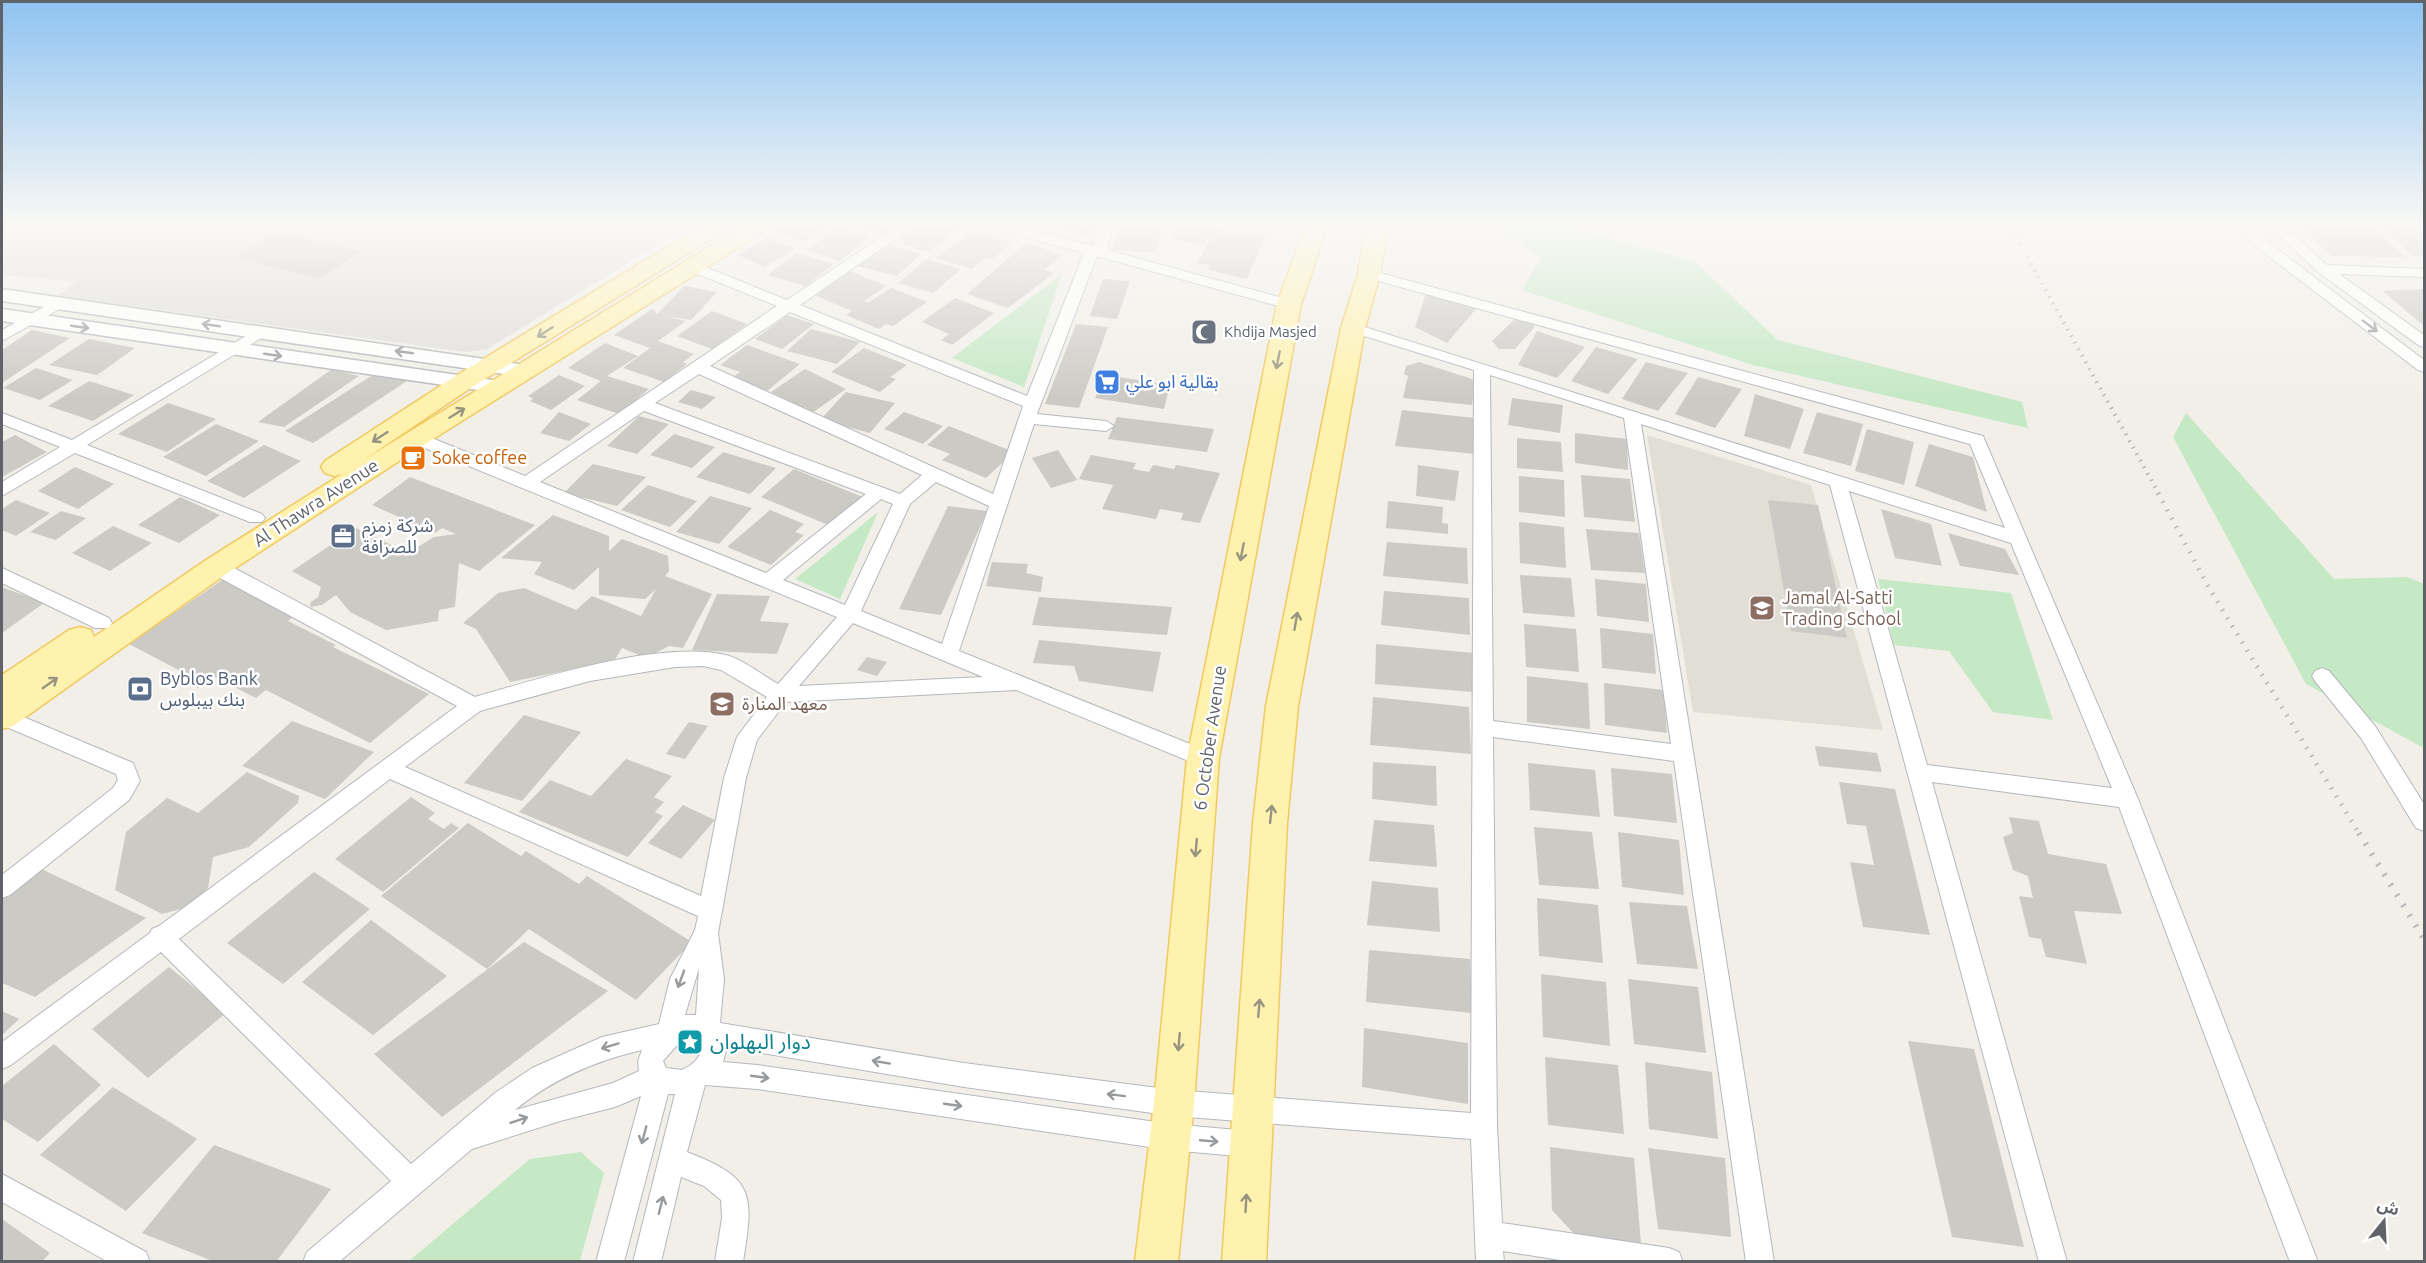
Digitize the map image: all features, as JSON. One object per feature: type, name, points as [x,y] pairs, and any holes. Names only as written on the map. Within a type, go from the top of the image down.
[{"type":"main road","name":"Al Thawra Avenue","points":[[2,716],[216,567],[416,438],[496,376],[633,283]]},
{"type":"main road","name":"Al Thawra Avenue","points":[[2,690],[256,518],[463,382],[525,371],[667,283]]},
{"type":"main road","name":"6 October Avenue","points":[[1156,1262],[1174,1103],[1203,758],[1289,304],[1296,283]]},
{"type":"main road","points":[[1244,1262],[1251,1109],[1270,823],[1282,706],[1353,328],[1366,283]]},
{"type":"street","points":[[732,283],[1030,411],[1106,426]]},
{"type":"street","points":[[526,483],[822,283]]},
{"type":"street","points":[[948,654],[1030,411],[1082,283]]},
{"type":"street","points":[[1212,283],[1289,304]]},
{"type":"street","points":[[1402,283],[1977,440],[2127,799],[2304,1262]]},
{"type":"street","points":[[2313,283],[2424,367]]},
{"type":"street","points":[[2342,283],[2424,342]]},
{"type":"street","points":[[2,295],[261,332],[496,376]]},
{"type":"street","points":[[2,336],[60,303]]},
{"type":"street","points":[[2,315],[463,382]]},
{"type":"street","points":[[1353,328],[1482,367],[2018,539]]},
{"type":"street","points":[[2,490],[261,332]]},
{"type":"street","points":[[698,367],[1000,504]]},
{"type":"street","points":[[1482,367],[1484,1126],[1489,1248],[1669,1262]]},
{"type":"street","points":[[641,405],[903,501]]},
{"type":"street","points":[[1632,417],[1760,1262]]},
{"type":"street","points":[[2,418],[256,518]]},
{"type":"street","points":[[416,438],[1203,758]]},
{"type":"street","points":[[647,1262],[672,1160],[697,1076],[709,1065],[715,1048],[709,1032],[712,979],[708,922],[735,778],[747,737],[850,614],[903,501],[934,474]]},
{"type":"street","points":[[1838,482],[2053,1262]]},
{"type":"street","points":[[769,581],[879,493]]},
{"type":"street","points":[[216,567],[472,705]]},
{"type":"street","points":[[2,574],[102,623]]},
{"type":"street","points":[[2,1057],[160,936],[472,705],[590,674],[675,660],[703,659],[726,663],[780,695],[1019,683]]},
{"type":"street","points":[[2,676],[33,669]]},
{"type":"street","points":[[2322,675],[2368,732],[2424,822]]},
{"type":"street","points":[[2,716],[125,769],[129,782],[121,794],[2,888]]},
{"type":"street","points":[[1483,728],[1683,754]]},
{"type":"street","points":[[388,769],[708,922]]},
{"type":"street","points":[[1918,772],[2127,799]]},
{"type":"street","points":[[610,1262],[658,1077],[651,1060],[654,1050],[669,1033],[680,980],[708,922]]},
{"type":"street","points":[[160,936],[410,1181]]},
{"type":"street","points":[[316,1262],[506,1100],[558,1067],[613,1045],[669,1033],[691,1025],[709,1032],[964,1076],[1174,1103],[1484,1126]]},
{"type":"street","points":[[463,1139],[560,1108],[615,1095],[658,1077],[674,1083],[697,1076],[757,1077],[1170,1137],[1249,1144]]},
{"type":"street","points":[[672,1160],[724,1181],[735,1194],[737,1218],[729,1262]]},
{"type":"street","points":[[2,1187],[136,1262]]},
{"type":"shaded area","points":[[75,283],[595,283],[487,349],[466,352],[58,296]]},
{"type":"shaded area","name":"Jamal Al-Satti Trading School","points":[[1647,435],[1811,485],[1883,730],[1693,712]]},
{"type":"green space","points":[[1050,283],[1059,283],[1024,387],[952,358]]},
{"type":"green space","points":[[1526,283],[1717,283],[1778,340],[2022,402],[2028,428],[1753,365],[1522,290]]},
{"type":"green space","points":[[2186,413],[2334,579],[2407,577],[2424,584],[2424,748],[2306,684],[2173,437]]},
{"type":"green space","points":[[878,512],[840,599],[795,579]]},
{"type":"green space","points":[[1878,579],[2011,593],[2053,720],[1993,712],[1949,651],[1894,645]]},
{"type":"green space","points":[[581,1152],[604,1173],[580,1261],[409,1261],[530,1159]]},
{"type":"building","points":[[832,283],[879,283],[886,286],[864,301],[868,303],[891,288],[927,302],[893,326],[886,324],[879,329],[846,315],[852,311],[814,295]]},
{"type":"building","points":[[898,283],[945,283],[933,293]]},
{"type":"building","points":[[980,283],[1041,283],[1008,308],[967,294]]},
{"type":"building","points":[[1102,283],[1129,283],[1117,319],[1090,316]]},
{"type":"building","points":[[684,286],[717,292],[691,320],[662,315],[686,321],[658,341],[694,354],[683,362],[687,364],[664,382],[623,368],[650,348],[614,335],[652,309],[657,314]]},
{"type":"building","points":[[2424,289],[2424,326],[2383,291]]},
{"type":"building","points":[[1426,293],[1476,309],[1447,343],[1415,327]]},
{"type":"building","points":[[955,298],[994,313],[952,345],[941,340],[949,334],[922,322]]},
{"type":"building","points":[[712,311],[747,324],[712,349],[677,336]]},
{"type":"building","points":[[787,315],[814,324],[782,349],[755,339]]},
{"type":"building","points":[[1516,318],[1535,323],[1534,328],[1515,349],[1499,349],[1492,341]]},
{"type":"building","points":[[1076,324],[1108,327],[1079,408],[1045,404]]},
{"type":"building","points":[[811,329],[860,342],[837,364],[787,351]]},
{"type":"building","points":[[32,330],[70,338],[2,383],[2,350]]},
{"type":"building","points":[[1537,331],[1585,347],[1557,378],[1518,365]]},
{"type":"building","points":[[89,339],[135,348],[97,375],[49,365]]},
{"type":"building","points":[[605,343],[638,356],[607,376],[649,389],[619,414],[577,400],[601,381],[568,368]]},
{"type":"building","points":[[747,345],[800,364],[767,391],[732,378],[740,372],[720,365]]},
{"type":"building","points":[[1596,347],[1638,359],[1608,394],[1571,381]]},
{"type":"building","points":[[864,348],[907,365],[890,377],[896,379],[880,392],[831,372]]},
{"type":"building","points":[[1419,362],[1475,380],[1472,405],[1403,398],[1408,376],[1404,374],[1406,366]]},
{"type":"building","points":[[1646,362],[1688,373],[1658,411],[1622,399]]},
{"type":"building","points":[[36,368],[73,380],[40,400],[3,388]]},
{"type":"building","points":[[332,369],[359,376],[284,427],[258,422]]},
{"type":"building","points":[[805,369],[846,389],[812,413],[771,392]]},
{"type":"building","points":[[374,374],[410,379],[313,443],[285,431]]},
{"type":"building","points":[[559,375],[585,386],[551,410],[530,401],[533,399],[528,396]]},
{"type":"building","points":[[1106,375],[1170,385],[1164,409],[1095,398]]},
{"type":"building","points":[[1698,377],[1742,389],[1715,428],[1675,414]]},
{"type":"building","points":[[89,381],[134,395],[93,421],[48,406]]},
{"type":"building","points":[[691,390],[716,397],[702,409],[678,402]]},
{"type":"building","points":[[846,392],[895,403],[870,433],[820,420]]},
{"type":"building","points":[[1755,394],[1804,409],[1790,449],[1744,436]]},
{"type":"building","points":[[1512,398],[1563,405],[1560,433],[1508,425]]},
{"type":"building","points":[[168,403],[216,419],[167,452],[118,434]]},
{"type":"building","points":[[1402,410],[1474,418],[1475,454],[1395,446]]},
{"type":"building","points":[[559,412],[591,424],[569,441],[540,433]]},
{"type":"building","points":[[904,412],[943,426],[923,444],[884,429]]},
{"type":"building","points":[[1817,412],[1863,424],[1851,466],[1803,453]]},
{"type":"building","points":[[639,416],[669,424],[637,454],[607,446]]},
{"type":"building","points":[[1117,417],[1214,429],[1207,452],[1108,439]]},
{"type":"building","points":[[216,424],[259,441],[206,476],[163,457]]},
{"type":"building","points":[[949,426],[1014,452],[986,478],[942,460],[950,454],[927,445]]},
{"type":"building","points":[[1867,429],[1914,442],[1904,485],[1855,471]]},
{"type":"building","points":[[1575,433],[1627,439],[1628,470],[1575,463]]},
{"type":"building","points":[[674,434],[715,447],[692,468],[650,455]]},
{"type":"building","points":[[15,435],[47,452],[2,477],[2,442]]},
{"type":"building","points":[[1517,438],[1561,442],[1563,472],[1517,468]]},
{"type":"building","points":[[1929,444],[1973,457],[1987,512],[1915,486]]},
{"type":"building","points":[[264,445],[301,461],[244,498],[207,481]]},
{"type":"building","points":[[1058,450],[1077,480],[1051,488],[1032,458]]},
{"type":"building","points":[[723,452],[776,468],[750,494],[696,477]]},
{"type":"building","points":[[1091,455],[1136,463],[1133,469],[1149,472],[1153,465],[1174,469],[1176,465],[1220,473],[1200,523],[1181,520],[1183,513],[1160,509],[1156,519],[1102,509],[1113,485],[1079,479]]},
{"type":"building","points":[[593,464],[646,477],[617,506],[564,493]]},
{"type":"building","points":[[1418,465],[1459,471],[1455,501],[1416,496]]},
{"type":"building","points":[[75,467],[114,484],[78,509],[38,491]]},
{"type":"building","points":[[794,469],[865,498],[833,527],[761,497]]},
{"type":"building","points":[[1581,475],[1630,479],[1635,522],[1584,517]]},
{"type":"building","points":[[1519,476],[1564,480],[1565,517],[1519,512]]},
{"type":"building","points":[[410,477],[535,525],[479,571],[459,563],[455,607],[439,610],[438,621],[386,630],[350,612],[336,595],[322,605],[310,607],[311,602],[318,597],[321,587],[292,571],[356,528],[408,553],[434,537],[456,534],[442,528],[435,533],[372,505]]},
{"type":"building","points":[[648,485],[697,501],[670,527],[621,510]]},
{"type":"building","points":[[710,496],[752,508],[719,544],[676,532]]},
{"type":"building","points":[[180,497],[220,515],[179,543],[138,525]]},
{"type":"building","points":[[16,500],[50,513],[16,536],[2,530],[2,509]]},
{"type":"building","points":[[1768,500],[1818,505],[1847,638],[1791,631]]},
{"type":"building","points":[[1388,501],[1443,507],[1442,523],[1448,524],[1448,534],[1386,528]]},
{"type":"building","points":[[948,506],[987,511],[941,615],[899,609]]},
{"type":"building","points":[[1881,509],[1931,524],[1942,566],[1895,558]]},
{"type":"building","points":[[770,510],[804,524],[795,532],[804,535],[771,565],[727,547]]},
{"type":"building","points":[[61,511],[86,518],[56,540],[30,532]]},
{"type":"building","points":[[553,515],[609,536],[609,551],[622,539],[668,556],[669,571],[665,576],[712,594],[683,648],[669,646],[646,658],[622,648],[614,661],[510,682],[476,629],[463,623],[498,593],[524,588],[576,610],[592,596],[641,616],[656,589],[645,599],[599,595],[599,567],[574,590],[534,574],[542,562],[501,558]]},
{"type":"building","points":[[1519,522],[1564,527],[1566,568],[1520,563]]},
{"type":"building","points":[[113,526],[152,543],[110,571],[72,553]]},
{"type":"building","points":[[1586,529],[1639,533],[1645,573],[1591,570]]},
{"type":"building","points":[[1948,533],[2005,549],[2019,575],[1960,566]]},
{"type":"building","points":[[1387,542],[1467,548],[1468,584],[1383,576]]},
{"type":"building","points":[[992,562],[1028,564],[1026,573],[1043,577],[1041,592],[986,586]]},
{"type":"building","points":[[1520,575],[1571,578],[1575,617],[1523,613]]},
{"type":"building","points":[[225,578],[298,613],[288,621],[336,645],[333,647],[429,694],[370,743],[266,690],[256,698],[213,676],[198,688],[186,681],[192,677],[129,644]]},
{"type":"building","points":[[1595,579],[1646,584],[1649,622],[1597,616]]},
{"type":"building","points":[[2,587],[44,603],[2,633]]},
{"type":"building","points":[[1384,591],[1469,598],[1470,635],[1381,625]]},
{"type":"building","points":[[717,594],[770,596],[760,621],[789,623],[777,654],[692,650]]},
{"type":"building","points":[[1039,597],[1172,607],[1167,635],[1032,625]]},
{"type":"building","points":[[1524,624],[1576,629],[1579,672],[1526,667]]},
{"type":"building","points":[[1600,628],[1653,634],[1656,674],[1602,668]]},
{"type":"building","points":[[1039,640],[1161,652],[1153,692],[1079,681],[1074,666],[1033,663]]},
{"type":"building","points":[[1376,644],[1474,653],[1473,692],[1375,684]]},
{"type":"building","points":[[867,657],[887,662],[877,676],[857,670]]},
{"type":"building","points":[[1527,676],[1588,683],[1590,729],[1527,722]]},
{"type":"building","points":[[1604,683],[1664,690],[1667,733],[1605,725]]},
{"type":"building","points":[[1373,697],[1469,707],[1471,754],[1370,745]]},
{"type":"building","points":[[524,715],[581,732],[522,801],[464,783]]},
{"type":"building","points":[[292,721],[374,752],[325,799],[242,766]]},
{"type":"building","points":[[689,722],[708,726],[685,759],[666,754]]},
{"type":"building","points":[[1815,746],[1877,753],[1882,772],[1819,766]]},
{"type":"building","points":[[626,759],[672,776],[654,797],[664,802],[655,812],[663,816],[628,857],[519,812],[550,780],[591,796]]},
{"type":"building","points":[[1373,762],[1436,766],[1437,806],[1372,799]]},
{"type":"building","points":[[1528,763],[1595,770],[1600,817],[1530,810]]},
{"type":"building","points":[[1611,768],[1672,774],[1677,823],[1614,816]]},
{"type":"building","points":[[247,772],[299,796],[298,803],[249,847],[213,857],[208,888],[185,908],[162,914],[115,890],[126,832],[167,798],[198,813]]},
{"type":"building","points":[[1839,782],[1895,789],[1930,935],[1863,927],[1850,862],[1874,865],[1866,826],[1847,824]]},
{"type":"building","points":[[411,797],[435,813],[428,819],[444,829],[451,823],[459,828],[383,892],[335,859]]},
{"type":"building","points":[[683,805],[715,820],[681,859],[648,843]]},
{"type":"building","points":[[2009,817],[2039,821],[2048,854],[2106,864],[2122,914],[2074,911],[2087,964],[2046,957],[2041,939],[2029,937],[2019,896],[2033,898],[2028,876],[2013,870],[2003,837],[2013,833]]},
{"type":"building","points":[[1374,820],[1434,825],[1437,867],[1369,861]]},
{"type":"building","points":[[468,823],[521,856],[526,851],[579,884],[587,876],[692,942],[636,1000],[529,929],[487,969],[381,896]]},
{"type":"building","points":[[1534,827],[1592,832],[1599,889],[1539,885]]},
{"type":"building","points":[[1618,832],[1679,840],[1684,895],[1622,887]]},
{"type":"building","points":[[37,867],[146,918],[35,997],[2,983],[2,898]]},
{"type":"building","points":[[314,872],[370,909],[283,984],[227,943]]},
{"type":"building","points":[[1372,881],[1438,888],[1440,932],[1367,925]]},
{"type":"building","points":[[1537,898],[1598,905],[1603,963],[1539,956]]},
{"type":"building","points":[[1629,902],[1687,906],[1698,969],[1637,964]]},
{"type":"building","points":[[371,920],[447,976],[373,1035],[302,982]]},
{"type":"building","points":[[524,942],[608,991],[442,1117],[374,1054]]},
{"type":"building","points":[[1369,950],[1470,959],[1472,1013],[1366,1002]]},
{"type":"building","points":[[169,967],[226,1013],[148,1078],[92,1029]]},
{"type":"building","points":[[1541,974],[1606,982],[1610,1046],[1543,1037]]},
{"type":"building","points":[[1628,979],[1698,987],[1706,1053],[1634,1044]]},
{"type":"building","points":[[2,1011],[19,1019],[2,1035]]},
{"type":"building","points":[[1364,1028],[1468,1043],[1468,1104],[1362,1087]]},
{"type":"building","points":[[1908,1041],[1974,1049],[2024,1247],[1952,1237]]},
{"type":"building","points":[[54,1044],[101,1085],[38,1142],[2,1119],[2,1086]]},
{"type":"building","points":[[1545,1057],[1618,1065],[1624,1134],[1548,1125]]},
{"type":"building","points":[[1645,1062],[1712,1072],[1718,1139],[1649,1129]]},
{"type":"building","points":[[113,1087],[197,1139],[126,1211],[40,1155]]},
{"type":"building","points":[[214,1145],[331,1189],[276,1262],[215,1262],[142,1233]]},
{"type":"building","points":[[1550,1147],[1634,1158],[1641,1245],[1576,1236],[1552,1210]]},
{"type":"building","points":[[1648,1148],[1725,1158],[1731,1237],[1658,1229]]},
{"type":"building","points":[[2,1219],[50,1253],[41,1262],[2,1262]]},
{"type":"railway","points":[[2042,283],[2159,494]]},
{"type":"railway","points":[[2158,493],[2209,588],[2360,835]]},
{"type":"railway","points":[[2359,833],[2424,939]]},
{"type":"place","name":"Khdija Masjed","points":[[1204,332]]},
{"type":"place","name":"بقالية ابو علي","points":[[1107,382]]},
{"type":"place","name":"Soke coffee","points":[[413,458]]},
{"type":"place","name":"شركة زمزم للصرافة","points":[[343,536]]},
{"type":"place","name":"Jamal Al-Satti Trading School","points":[[1762,608]]},
{"type":"place","name":"Byblos Bank بنك بيبلوس","points":[[140,689]]},
{"type":"place","name":"معهد المنارة","points":[[722,704]]},
{"type":"place","name":"دوار البهلوان","points":[[690,1042]]}]
